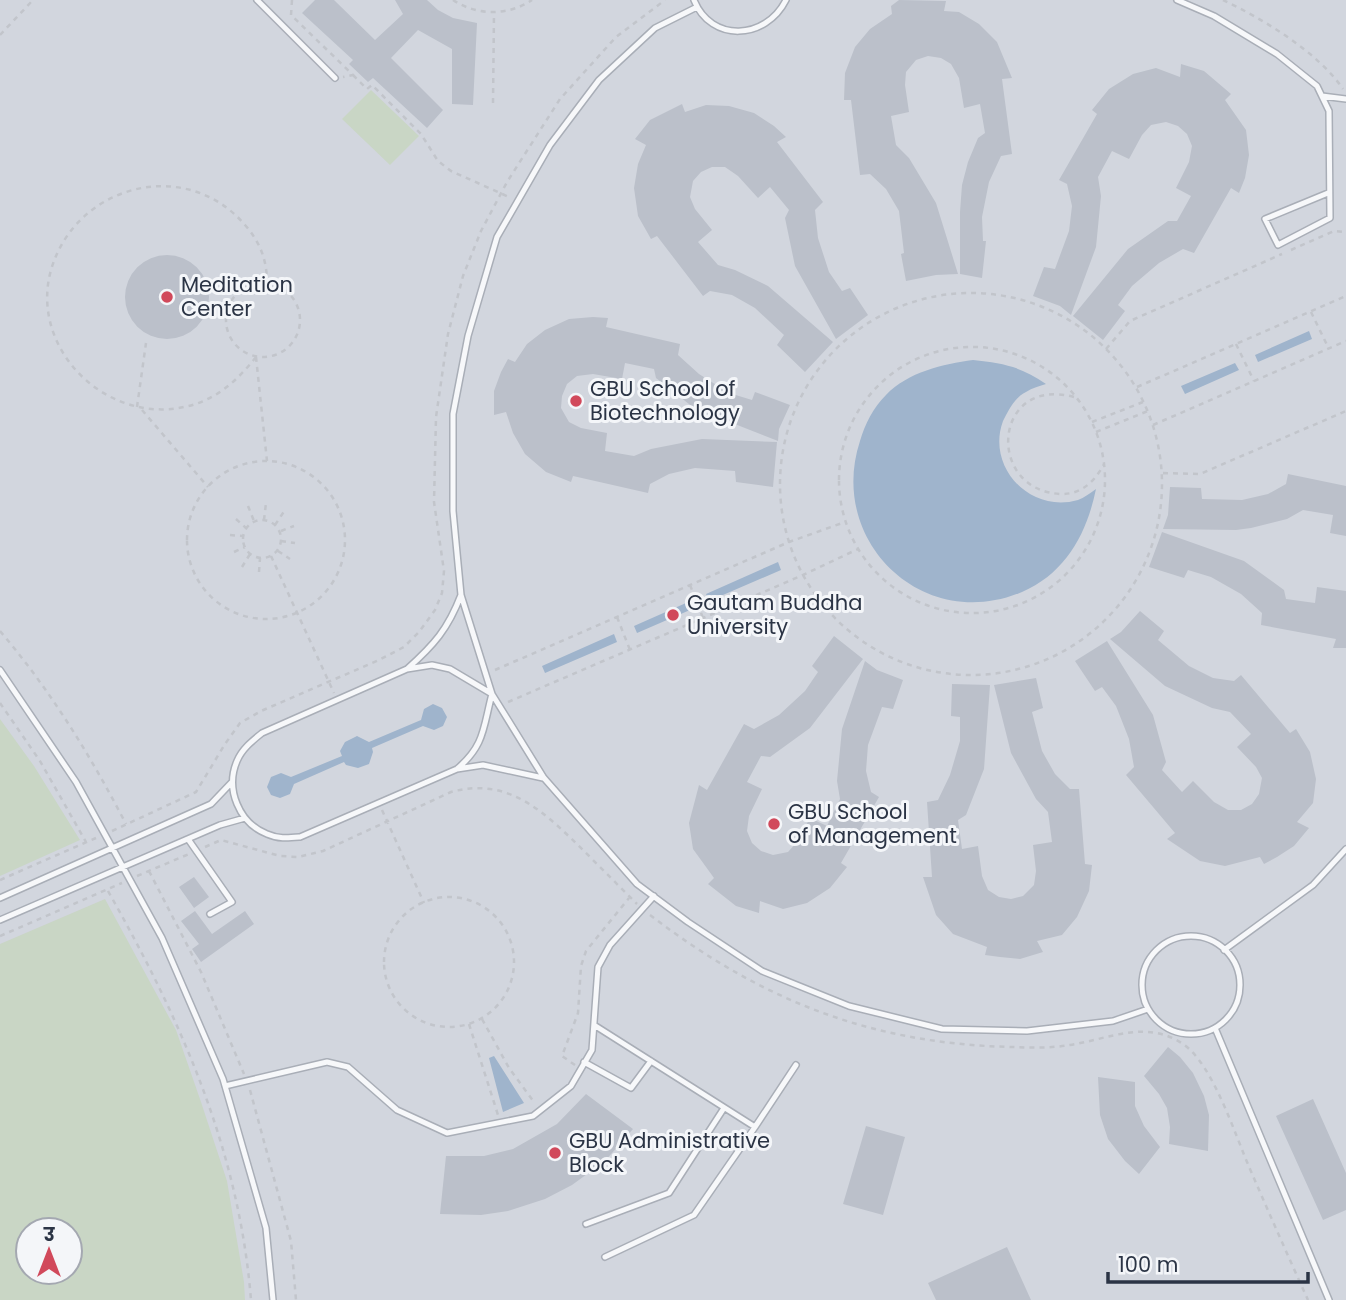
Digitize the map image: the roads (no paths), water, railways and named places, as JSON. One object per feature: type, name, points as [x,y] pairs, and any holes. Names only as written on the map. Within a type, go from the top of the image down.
[{"type":"lane","points":[[257,0],[335,78]]},
{"type":"lane","points":[[786,0],[779,13],[765,25],[749,31],[727,30],[706,18],[696,3],[654,28],[599,80],[550,145],[497,237],[468,336],[453,414],[453,511],[461,594],[492,694],[544,778],[637,884],[762,971],[849,1006],[932,1027],[1027,1031],[1113,1021],[1147,1009]]},
{"type":"lane","points":[[1177,0],[1214,16],[1276,54],[1317,86],[1329,111],[1330,218],[1278,245],[1265,219],[1328,193]]},
{"type":"lane","points":[[1322,96],[1346,99]]},
{"type":"lane","points":[[407,669],[436,643],[452,618],[461,594]]},
{"type":"lane","points":[[492,694],[450,668],[432,664],[407,669],[262,733],[254,739],[237,761],[232,782],[237,804],[245,818],[267,834],[280,838],[300,838],[457,769],[483,765],[544,778]]},
{"type":"lane","points":[[0,670],[76,782],[162,938],[225,1086],[266,1228],[273,1300]]},
{"type":"lane","points":[[457,769],[481,742],[492,694]]},
{"type":"lane","points":[[0,898],[211,804],[232,782]]},
{"type":"lane","points":[[0,920],[220,825],[245,818]]},
{"type":"lane","points":[[188,839],[232,902],[210,914]]},
{"type":"lane","points":[[1224,950],[1313,885],[1346,849]]},
{"type":"lane","points":[[225,1086],[327,1062],[348,1067],[397,1110],[447,1133],[533,1116],[571,1086],[592,1050],[598,967],[610,945],[654,896]]},
{"type":"lane","points":[[1184,936],[1204,937],[1219,944],[1234,961],[1240,976],[1239,998],[1230,1015],[1215,1028],[1200,1034],[1178,1032],[1157,1021],[1147,1009],[1142,994],[1143,972],[1152,953],[1166,942],[1184,936]]},
{"type":"lane","points":[[594,1025],[755,1127]]},
{"type":"lane","points":[[1215,1028],[1329,1300]]},
{"type":"lane","points":[[584,1062],[631,1088],[651,1061]]},
{"type":"lane","points":[[604,1256],[694,1214],[796,1065]]},
{"type":"lane","points":[[586,1224],[669,1193],[724,1108]]},
{"type":"water","points":[[1309,331],[1312,339],[1258,362],[1255,355]]},
{"type":"water","points":[[973,360],[1012,367],[1046,384],[1018,397],[1003,421],[999,438],[1001,455],[1016,483],[1044,500],[1060,503],[1078,500],[1096,489],[1087,521],[1062,563],[1051,574],[1022,592],[985,602],[950,600],[919,589],[892,570],[871,544],[857,513],[853,478],[864,428],[886,395],[915,375]]},
{"type":"water","points":[[1235,363],[1239,370],[1185,394],[1181,386]]},
{"type":"water","points":[[778,562],[781,570],[709,601],[706,594]]},
{"type":"water","points":[[686,603],[690,610],[637,633],[634,626]]},
{"type":"water","points":[[614,634],[617,642],[545,673],[542,666]]},
{"type":"water","points":[[433,704],[442,708],[447,717],[443,726],[434,730],[423,726],[372,748],[369,764],[358,768],[344,762],[294,784],[290,794],[280,798],[271,795],[267,787],[271,777],[281,773],[291,777],[342,756],[340,751],[345,742],[357,736],[369,742],[421,720],[424,709]]},
{"type":"water","points":[[494,1056],[524,1103],[503,1112],[489,1058]]},
{"type":"place","name":"Meditation Center","points":[[167,297]]},
{"type":"place","name":"GBU School of Biotechnology","points":[[576,401]]},
{"type":"place","name":"Gautam Buddha University","points":[[673,615]]},
{"type":"place","name":"GBU School of Management","points":[[774,824]]},
{"type":"place","name":"GBU Administrative Block","points":[[555,1153]]}]
